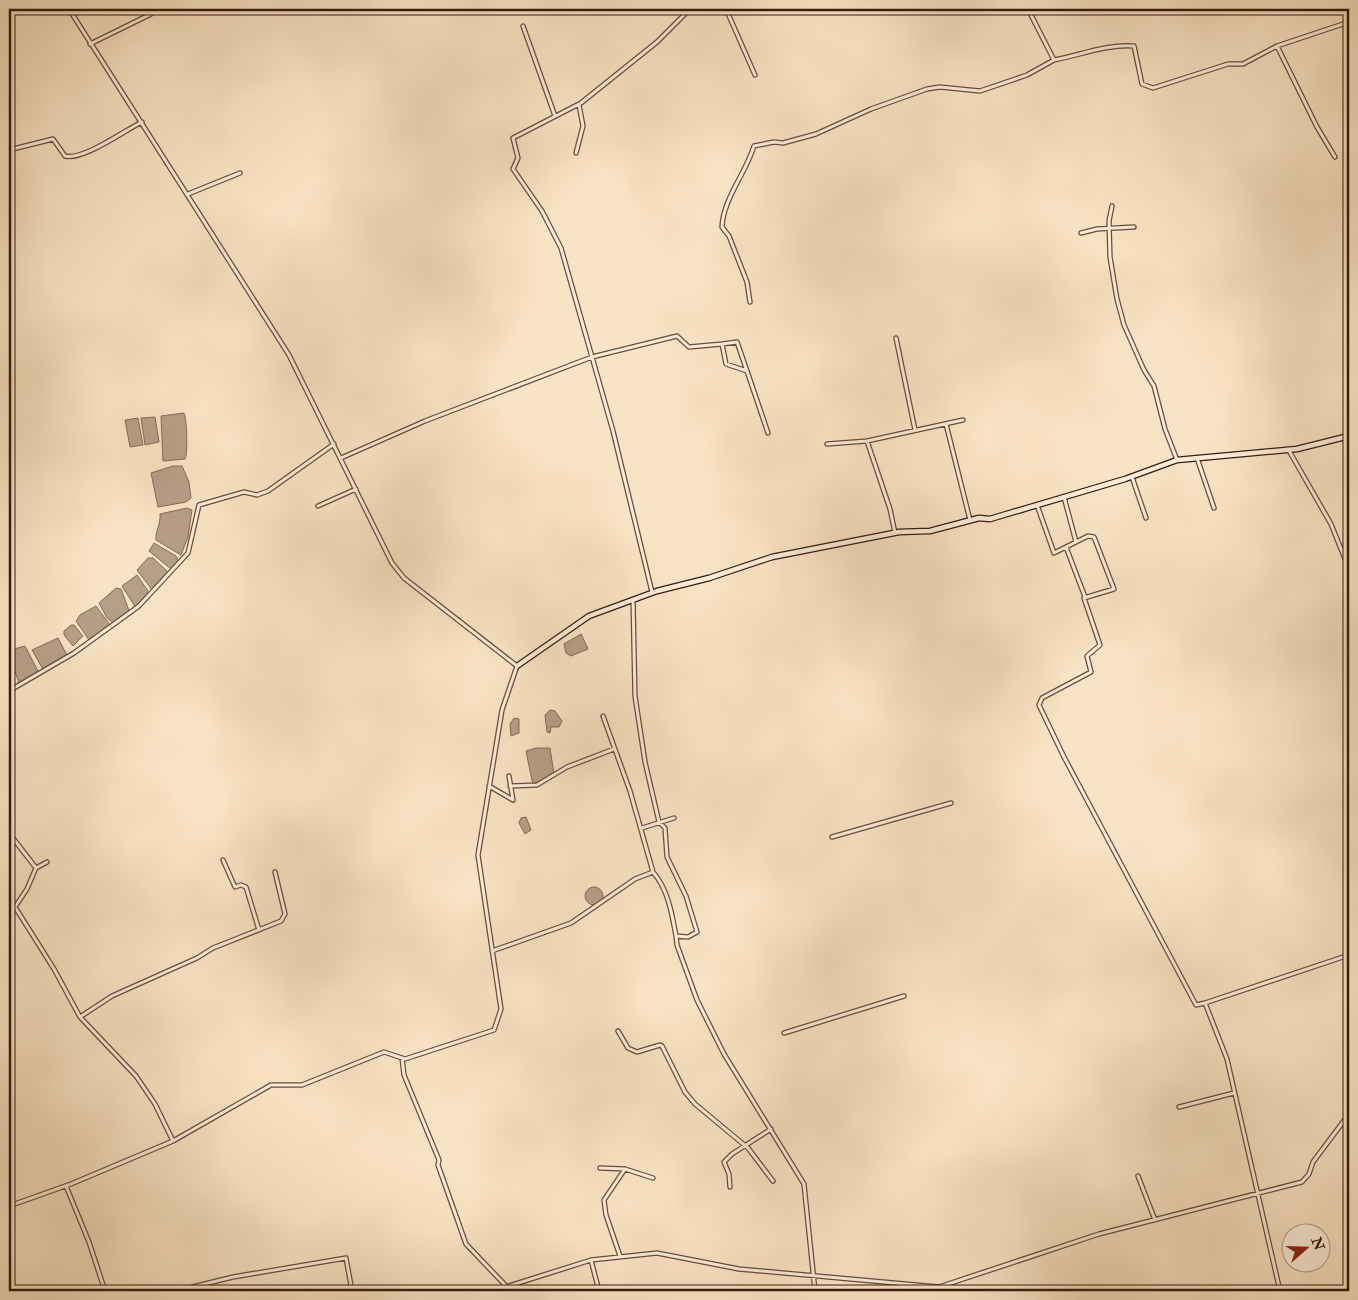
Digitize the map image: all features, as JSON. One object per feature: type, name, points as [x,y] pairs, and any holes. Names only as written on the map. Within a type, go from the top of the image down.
[{"type":"street","points":[[69,9],[289,355],[392,563],[404,578],[517,666]]},
{"type":"street","points":[[90,44],[151,14],[148,9]]},
{"type":"street","points":[[652,592],[613,430],[561,248],[542,212],[513,169],[518,158],[513,138],[579,105],[651,47],[690,9]]},
{"type":"street","points":[[726,9],[755,74]]},
{"type":"street","points":[[1028,9],[1054,60]]},
{"type":"street","points":[[750,302],[747,282],[728,236],[722,227],[730,199],[748,166],[754,146],[774,142],[783,143],[816,134],[871,109],[940,86],[980,91],[1027,75],[1054,60],[1085,54],[1112,45],[1134,46],[1142,84],[1153,88],[1228,64],[1241,65],[1277,46],[1349,22]]},
{"type":"street","points":[[523,26],[555,116]]},
{"type":"street","points":[[1277,46],[1317,128],[1335,157]]},
{"type":"street","points":[[576,153],[583,126],[579,105]]},
{"type":"street","points":[[9,150],[53,139],[66,156],[73,156],[105,143],[142,122]]},
{"type":"street","points":[[188,194],[240,173]]},
{"type":"street","points":[[1112,206],[1109,229],[1110,256],[1124,325],[1144,370],[1154,386],[1165,429],[1177,460]]},
{"type":"street","points":[[1081,232],[1134,227]]},
{"type":"street","points":[[341,458],[425,421],[592,357],[677,336],[692,347],[737,342],[768,433]]},
{"type":"street","points":[[896,338],[915,430]]},
{"type":"street","points":[[722,344],[726,364],[747,371]]},
{"type":"street","points":[[827,444],[867,441],[964,420]]},
{"type":"street","points":[[946,424],[970,520]]},
{"type":"street","points":[[9,1206],[66,1186],[173,1140],[271,1085],[302,1085],[384,1052],[405,1059],[494,1030],[501,1009],[478,856],[502,710],[517,666],[589,616],[652,592],[709,578],[772,557],[895,533],[930,530],[979,518],[990,519],[1132,477],[1177,460],[1288,449],[1349,436]]},
{"type":"street","points":[[867,441],[890,509],[895,533]]},
{"type":"street","points":[[9,697],[14,688],[74,653],[139,606],[188,553],[199,505],[244,492],[257,495],[268,491],[334,444]]},
{"type":"street","points":[[1288,449],[1331,524],[1349,569]]},
{"type":"street","points":[[1197,458],[1214,508]]},
{"type":"street","points":[[1132,477],[1146,518]]},
{"type":"street","points":[[318,506],[356,489]]},
{"type":"street","points":[[1064,497],[1076,542]]},
{"type":"street","points":[[1037,505],[1054,553],[1088,536],[1094,537],[1114,589],[1085,597]]},
{"type":"street","points":[[1066,547],[1085,597],[1100,645],[1088,656],[1092,671],[1042,698],[1039,705],[1064,758],[1196,1004],[1349,955]]},
{"type":"street","points":[[633,600],[635,696],[644,762],[659,822],[665,828],[667,857],[686,896],[697,932],[688,937],[676,936]]},
{"type":"street","points":[[9,675],[14,688]]},
{"type":"street","points":[[603,716],[641,828],[653,872],[660,879],[671,911],[677,945],[697,1000],[724,1054],[804,1184],[815,1291]]},
{"type":"street","points":[[510,786],[537,785],[567,767],[614,749]]},
{"type":"street","points":[[489,786],[513,800],[509,776]]},
{"type":"street","points":[[832,837],[951,802]]},
{"type":"street","points":[[641,828],[674,818]]},
{"type":"street","points":[[9,833],[36,868]]},
{"type":"street","points":[[223,860],[235,887],[244,885],[259,930]]},
{"type":"street","points":[[47,862],[36,868],[27,889],[15,907],[54,969],[80,1017],[136,1076],[155,1104],[173,1140]]},
{"type":"street","points":[[80,1017],[112,996],[197,958],[213,948],[281,921],[285,914],[275,872]]},
{"type":"street","points":[[492,951],[571,923],[635,879],[653,872]]},
{"type":"street","points":[[784,1033],[904,996]]},
{"type":"street","points":[[1204,1003],[1227,1059],[1280,1291]]},
{"type":"street","points":[[618,1031],[628,1048],[637,1052],[662,1046],[685,1092],[695,1104],[744,1146],[773,1181]]},
{"type":"street","points":[[402,1058],[404,1075],[439,1160],[438,1165],[466,1244],[506,1286]]},
{"type":"street","points":[[1179,1107],[1234,1093]]},
{"type":"street","points":[[492,1291],[591,1260],[657,1253],[739,1269],[939,1287],[1099,1234],[1302,1182],[1309,1174],[1313,1162],[1349,1114]]},
{"type":"street","points":[[730,1187],[729,1174],[724,1162],[744,1146],[771,1129]]},
{"type":"street","points":[[600,1168],[625,1169],[653,1178]]},
{"type":"street","points":[[620,1256],[606,1215],[604,1200],[625,1169]]},
{"type":"street","points":[[1138,1176],[1155,1220]]},
{"type":"street","points":[[66,1186],[89,1242],[104,1291]]},
{"type":"street","points":[[176,1291],[233,1277],[346,1258],[352,1291]]},
{"type":"street","points":[[591,1260],[599,1291]]},
{"type":"street","points":[[1326,1291],[1349,1291]]},
{"type":"shaded area","points":[[184,413],[187,436],[185,459],[163,461],[161,416]]},
{"type":"shaded area","points":[[155,417],[159,442],[145,445],[141,418]]},
{"type":"shaded area","points":[[138,418],[143,445],[130,447],[125,420]]},
{"type":"shaded area","points":[[173,466],[182,466],[189,482],[191,498],[186,502],[158,507],[151,473]]},
{"type":"shaded area","points":[[187,508],[192,510],[188,537],[181,555],[156,540],[156,537],[160,514]]},
{"type":"shaded area","points":[[154,543],[176,556],[178,561],[171,569],[149,551]]},
{"type":"shaded area","points":[[148,558],[153,558],[170,574],[153,591],[137,570]]},
{"type":"shaded area","points":[[137,575],[148,591],[149,597],[136,608],[122,586]]},
{"type":"shaded area","points":[[116,588],[121,589],[130,613],[114,624],[107,618],[99,603]]},
{"type":"shaded area","points":[[96,606],[110,625],[108,631],[89,640],[76,621],[80,615]]},
{"type":"shaded area","points":[[71,625],[74,625],[83,636],[73,646],[64,635],[64,631]]},
{"type":"shaded area","points":[[581,634],[588,649],[571,656],[566,653],[564,644]]},
{"type":"shaded area","points":[[58,638],[68,657],[44,671],[32,650]]},
{"type":"shaded area","points":[[25,646],[39,673],[20,686],[9,654],[14,649]]},
{"type":"shaded area","points":[[550,710],[555,711],[562,721],[559,727],[551,727],[550,733],[547,732],[545,715]]},
{"type":"shaded area","points":[[514,718],[519,719],[519,733],[511,736],[510,724]]},
{"type":"shaded area","points":[[536,748],[550,748],[554,774],[533,785],[526,751]]},
{"type":"shaded area","points":[[526,817],[531,830],[525,834],[519,823],[521,818]]},
{"type":"shaded area","points":[[594,887],[600,890],[603,896],[600,902],[594,905],[588,902],[585,896],[588,890]]}]
